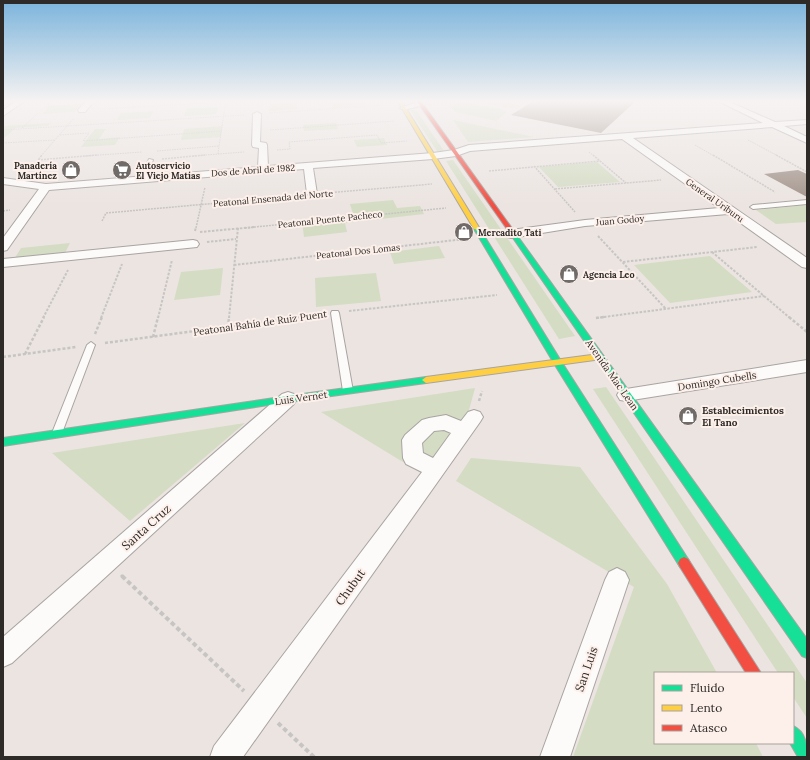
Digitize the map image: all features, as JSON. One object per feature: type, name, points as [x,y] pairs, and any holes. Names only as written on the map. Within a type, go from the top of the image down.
[{"type":"main road","points":[[420,135],[558,363],[753,672]]},
{"type":"main road","name":"Avenida Mac Lean","points":[[443,135],[511,234],[575,321],[807,651]]},
{"type":"main road","name":"Luis Vernet","points":[[3,442],[348,391],[599,357]]},
{"type":"main road","points":[[794,736],[807,757]]},
{"type":"street","points":[[256,135],[256,145],[263,145],[263,170]]},
{"type":"street","name":"Dos de Abril de 1982","points":[[3,181],[46,187],[433,156],[456,153],[469,148],[631,135]]},
{"type":"street","points":[[798,135],[807,140]]},
{"type":"street","name":"General Uriburu","points":[[624,136],[807,264]]},
{"type":"street","points":[[308,166],[312,194]]},
{"type":"street","points":[[3,247],[46,187]]},
{"type":"street","name":"Juan Godoy","points":[[511,234],[585,224],[730,210]]},
{"type":"street","points":[[3,263],[176,246],[194,238]]},
{"type":"street","name":"Domingo Cubells","points":[[626,395],[807,366]]},
{"type":"street","name":"Santa Cruz","points":[[3,654],[288,400]]},
{"type":"street","points":[[437,469],[413,458],[412,440],[428,425],[446,422],[469,424]]},
{"type":"street","name":"Chubut","points":[[225,757],[469,424]]},
{"type":"street","name":"San Luis","points":[[554,757],[617,580]]},
{"type":"lane","points":[[143,179],[151,160]]},
{"type":"lane","points":[[753,208],[807,202]]},
{"type":"lane","points":[[335,313],[348,391]]},
{"type":"lane","points":[[57,434],[91,345]]},
{"type":"path","points":[[19,184],[59,135]]},
{"type":"path","points":[[87,135],[83,141],[160,135]]},
{"type":"path","points":[[218,154],[221,135]]},
{"type":"path","points":[[151,160],[290,148],[289,142],[371,135]]},
{"type":"path","points":[[377,135],[381,143],[423,140]]},
{"type":"path","points":[[680,135],[794,203]]},
{"type":"path","points":[[738,135],[807,172]]},
{"type":"path","points":[[3,143],[56,140]]},
{"type":"path","points":[[575,140],[626,183]]},
{"type":"path","points":[[154,151],[219,146]]},
{"type":"path","points":[[38,160],[147,152]]},
{"type":"path","points":[[470,173],[600,161]]},
{"type":"path","points":[[534,166],[585,224],[623,262],[666,309]]},
{"type":"path","points":[[207,174],[194,238],[236,239]]},
{"type":"path","points":[[555,189],[684,178]]},
{"type":"path","name":"Peatonal Ensenada del Norte","points":[[102,221],[106,213],[449,182]]},
{"type":"path","name":"Peatonal Puente Pacheco","points":[[194,238],[238,228],[464,206]]},
{"type":"path","points":[[228,327],[238,228]]},
{"type":"path","name":"Peatonal Dos Lomas","points":[[234,265],[483,237]]},
{"type":"path","points":[[623,262],[779,245]]},
{"type":"path","points":[[153,337],[176,246]]},
{"type":"path","points":[[91,345],[127,250]]},
{"type":"path","points":[[712,252],[807,332]]},
{"type":"path","points":[[25,354],[76,256]]},
{"type":"path","name":"Peatonal Bahía de Ruiz Puent","points":[[3,357],[335,313],[517,293]]},
{"type":"path","points":[[575,321],[764,296]]},
{"type":"path","points":[[469,424],[487,373]]},
{"type":"path","points":[[107,561],[314,757]]},
{"type":"green space","points":[[90,135],[101,135],[99,139],[120,137],[115,145],[81,147]]},
{"type":"green space","points":[[182,135],[221,135],[221,137],[181,140]]},
{"type":"green space","points":[[427,135],[433,135],[444,151],[437,151]]},
{"type":"green space","points":[[464,135],[527,135],[534,137],[468,142]]},
{"type":"green space","points":[[384,138],[387,145],[357,147],[354,140]]},
{"type":"green space","points":[[453,160],[575,336],[559,339],[446,161]]},
{"type":"green space","points":[[597,162],[620,182],[558,187],[539,167]]},
{"type":"green space","points":[[393,200],[397,208],[420,206],[424,214],[345,223],[347,232],[304,237],[302,222],[354,217],[350,204]]},
{"type":"green space","points":[[807,205],[807,222],[776,224],[756,210]]},
{"type":"green space","points":[[70,243],[64,255],[13,261],[21,248]]},
{"type":"green space","points":[[439,246],[445,258],[394,264],[390,252]]},
{"type":"green space","points":[[710,256],[752,292],[670,303],[634,265]]},
{"type":"green space","points":[[223,268],[220,295],[174,300],[181,272]]},
{"type":"green space","points":[[376,273],[381,301],[316,307],[315,278]]},
{"type":"green space","points":[[606,387],[807,683],[807,718],[794,698],[794,672],[777,672],[593,389]]},
{"type":"green space","points":[[475,388],[466,421],[421,473],[321,412]]},
{"type":"green space","points":[[245,423],[130,521],[52,453]]},
{"type":"green space","points":[[471,458],[580,467],[667,584],[716,672],[654,672],[654,744],[756,744],[763,757],[573,757],[634,587],[456,481]]},
{"type":"building","points":[[798,170],[807,174],[807,197],[764,174]]},
{"type":"traffic: fast","points":[[477,229],[558,363],[684,563]]},
{"type":"traffic: fast","points":[[514,235],[807,651]]},
{"type":"traffic: fast","points":[[3,442],[288,399],[426,380]]},
{"type":"traffic: fast","points":[[794,736],[807,757]]},
{"type":"traffic: slow","points":[[420,135],[477,229]]},
{"type":"traffic: slow","points":[[426,380],[599,357]]},
{"type":"traffic: jam","points":[[443,135],[514,235]]},
{"type":"traffic: jam","points":[[684,563],[753,672]]},
{"type":"place","name":"Panadería Martínez","points":[[71,170]]},
{"type":"place","name":"Autoservicio El Viejo Matías","points":[[122,170]]},
{"type":"place","name":"Mercadito Tati","points":[[464,232]]},
{"type":"place","name":"Agencia Leo","points":[[569,274]]},
{"type":"place","name":"Establecimientos El Tano","points":[[688,416]]}]
